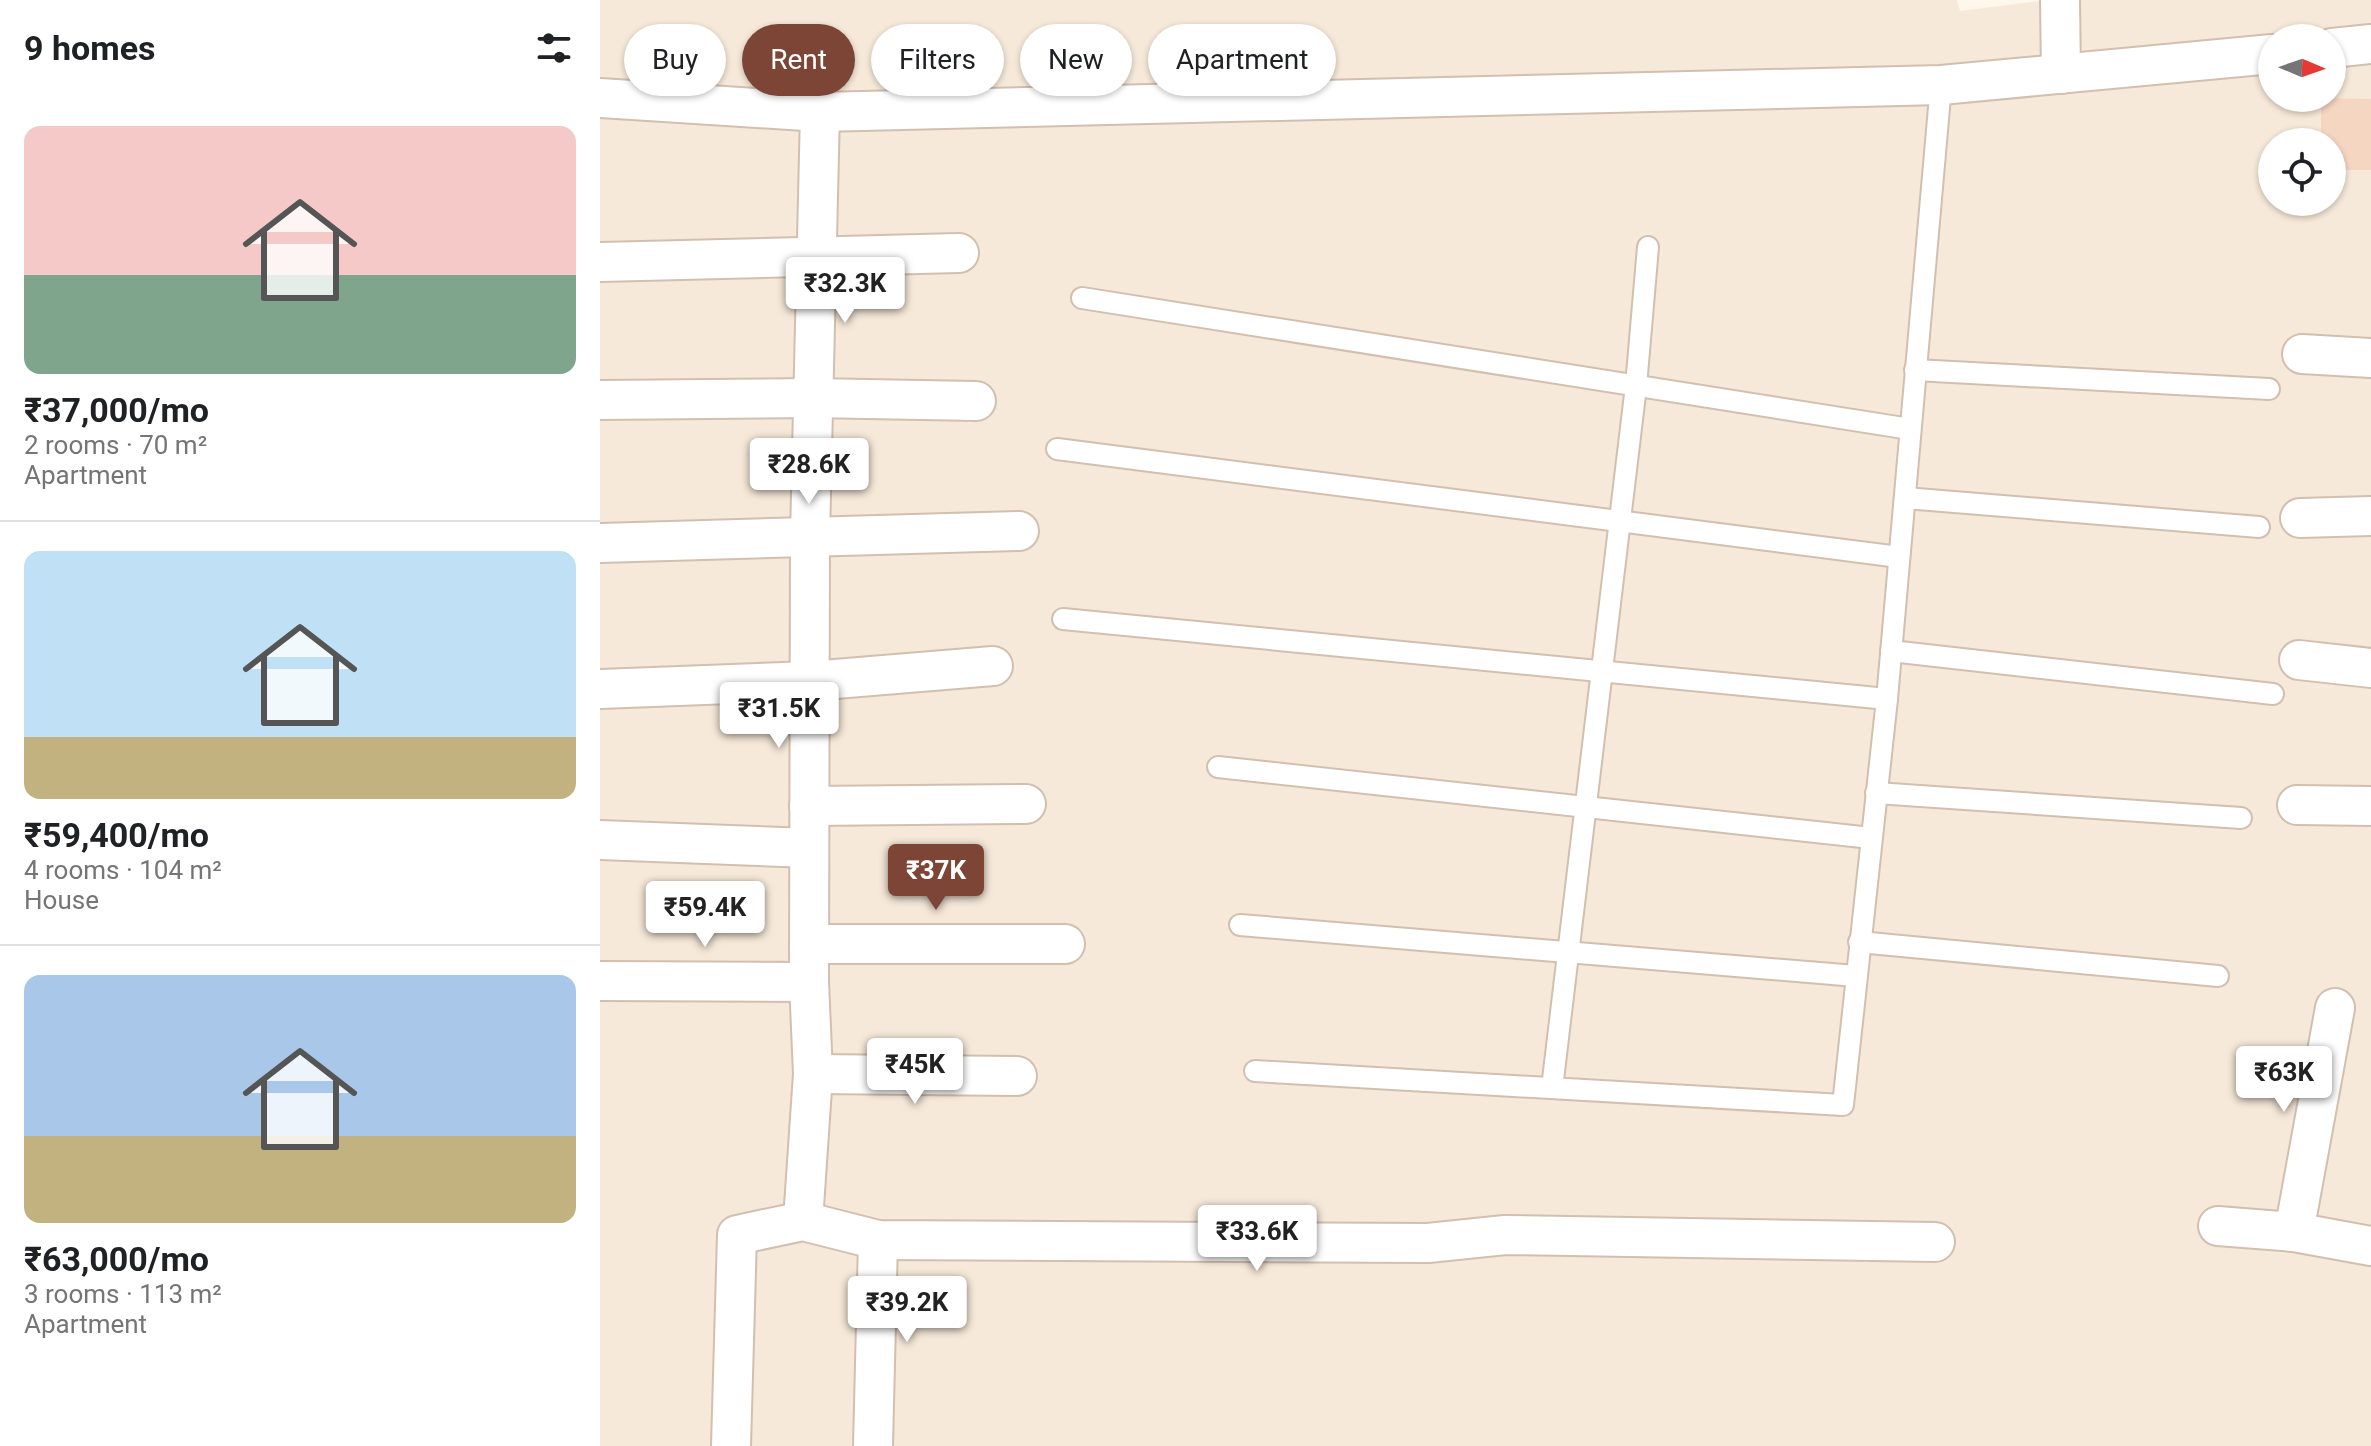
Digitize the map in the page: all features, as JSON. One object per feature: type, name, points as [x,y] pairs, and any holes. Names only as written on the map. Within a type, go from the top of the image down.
[{"type":"street","points":[[2060,0],[2061,74]]},
{"type":"street","points":[[2346,47],[2371,44]]},
{"type":"street","points":[[600,98],[820,112],[1941,85],[2258,55]]},
{"type":"street","points":[[803,1221],[813,1074],[809,982],[810,537],[820,112]]},
{"type":"street","points":[[601,262],[959,253]]},
{"type":"street","points":[[2302,354],[2371,358]]},
{"type":"street","points":[[600,400],[812,398],[976,401]]},
{"type":"street","points":[[2300,518],[2371,516]]},
{"type":"street","points":[[600,543],[1019,531]]},
{"type":"street","points":[[2299,660],[2371,668]]},
{"type":"street","points":[[600,689],[811,681],[993,666]]},
{"type":"street","points":[[809,806],[1026,804]]},
{"type":"street","points":[[2297,805],[2371,806]]},
{"type":"street","points":[[600,840],[809,848]]},
{"type":"street","points":[[809,944],[1065,944]]},
{"type":"street","points":[[600,981],[809,982]]},
{"type":"street","points":[[2294,1232],[2335,1008]]},
{"type":"street","points":[[813,1074],[1017,1076]]},
{"type":"street","points":[[731,1446],[737,1235],[803,1221],[878,1240],[1428,1243],[1505,1235],[1935,1242]]},
{"type":"street","points":[[2218,1226],[2294,1232],[2371,1246]]},
{"type":"street","points":[[873,1446],[878,1240]]},
{"type":"lane","points":[[1255,1071],[1843,1105],[1887,699],[1941,85]]},
{"type":"lane","points":[[1552,1088],[1617,521],[1636,386],[1648,247]]},
{"type":"lane","points":[[1082,298],[1910,429]]},
{"type":"lane","points":[[1915,370],[2269,389]]},
{"type":"lane","points":[[1057,449],[1899,557]]},
{"type":"lane","points":[[1905,498],[2259,527]]},
{"type":"lane","points":[[1063,619],[1887,699]]},
{"type":"lane","points":[[1891,651],[2273,694]]},
{"type":"lane","points":[[1218,767],[1871,838]]},
{"type":"lane","points":[[1876,793],[2241,818]]},
{"type":"lane","points":[[1240,925],[1856,976]]},
{"type":"lane","points":[[1859,942],[2218,976]]},
{"type":"shaded area","points":[[600,0],[1957,0],[1960,11],[2049,0],[2371,0],[2371,1446],[600,1446]]},
{"type":"building","points":[[2346,98],[2371,99],[2371,170],[2346,170],[2346,128],[2321,128],[2321,112],[2346,112]]}]
